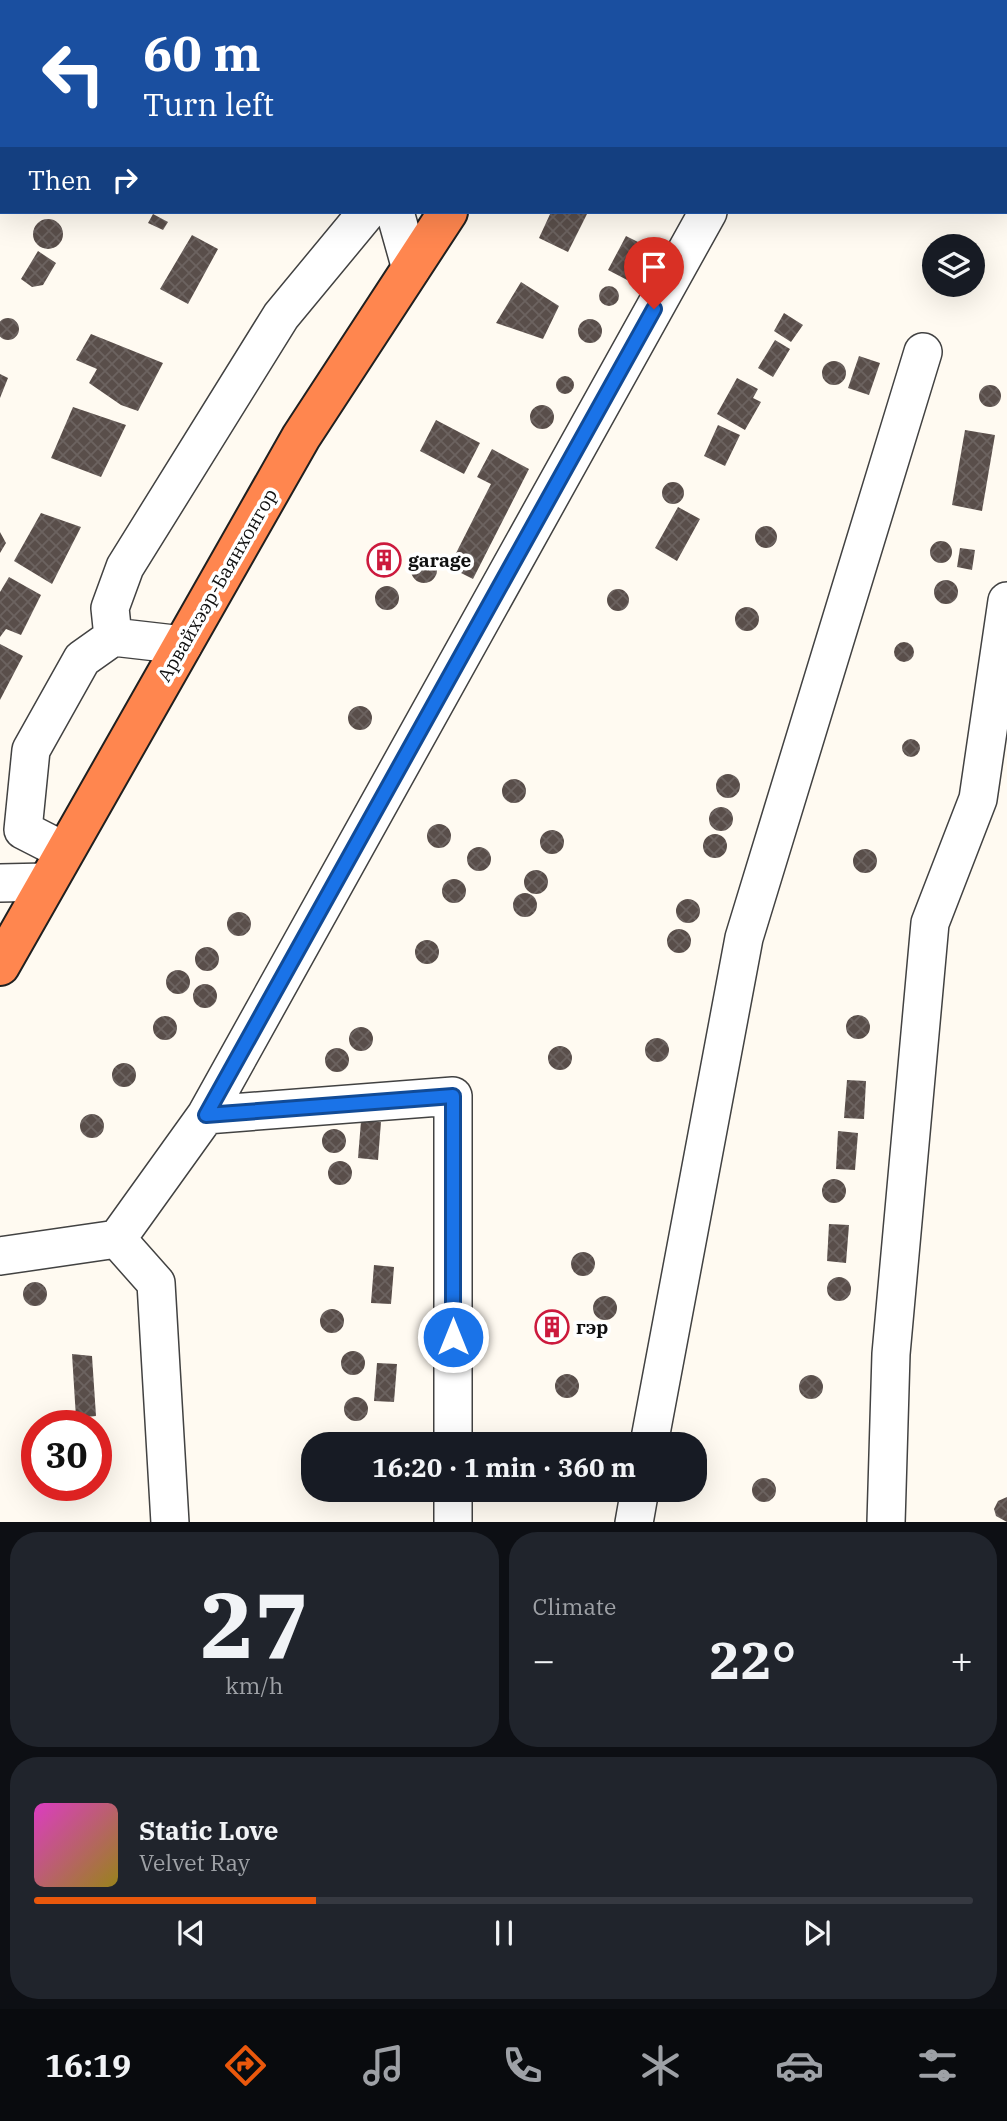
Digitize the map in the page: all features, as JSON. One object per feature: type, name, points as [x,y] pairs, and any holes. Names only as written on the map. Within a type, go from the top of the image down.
[{"type":"highway","name":"Арвайхээр-Баянхонгор","points":[[0,966],[301,437],[447,214]]},
{"type":"street","points":[[113,638],[110,608],[125,567],[281,317],[365,214]]},
{"type":"street","points":[[396,214],[411,269]]},
{"type":"street","points":[[0,1256],[117,1239],[206,1115],[707,214]]},
{"type":"street","points":[[651,1432],[744,938],[923,352]]},
{"type":"street","points":[[886,1522],[891,1354],[930,923],[978,799],[1007,601]]},
{"type":"street","points":[[56,867],[11,828],[32,750],[82,659],[113,638],[183,645]]},
{"type":"street","points":[[0,883],[56,867]]},
{"type":"street","points":[[206,1115],[453,1096],[453,1432]]},
{"type":"street","points":[[117,1239],[156,1283],[170,1522]]},
{"type":"street","points":[[453,1502],[453,1522]]},
{"type":"street","points":[[634,1522],[638,1502]]},
{"type":"building","points":[[153,214],[168,222],[163,230],[148,223]]},
{"type":"building","points":[[550,214],[587,214],[568,252],[539,238]]},
{"type":"building","points":[[48,219],[59,223],[63,234],[59,245],[48,249],[37,245],[33,234],[37,223]]},
{"type":"building","points":[[192,235],[218,249],[188,304],[160,289]]},
{"type":"building","points":[[626,236],[650,248],[631,282],[608,270]]},
{"type":"building","points":[[38,251],[56,263],[43,285],[32,287],[21,279]]},
{"type":"building","points":[[521,282],[559,306],[543,339],[496,323]]},
{"type":"building","points":[[609,286],[616,289],[619,296],[616,303],[609,306],[602,303],[599,296],[602,289]]},
{"type":"building","points":[[784,313],[803,325],[791,342],[774,331]]},
{"type":"building","points":[[8,318],[16,321],[16,337],[8,340],[0,337],[0,321]]},
{"type":"building","points":[[590,319],[599,322],[602,331],[599,340],[590,343],[581,340],[578,331],[581,322]]},
{"type":"building","points":[[91,334],[163,363],[138,411],[121,405],[89,383],[97,369],[76,360]]},
{"type":"building","points":[[775,340],[790,349],[773,377],[758,368]]},
{"type":"building","points":[[859,356],[880,363],[869,395],[848,388]]},
{"type":"building","points":[[834,361],[845,368],[846,373],[839,384],[834,385],[823,378],[822,373],[829,362]]},
{"type":"building","points":[[0,374],[8,378],[0,398]]},
{"type":"building","points":[[561,376],[569,376],[574,385],[572,392],[561,394],[556,389],[556,381]]},
{"type":"building","points":[[737,378],[758,389],[753,398],[761,402],[745,430],[717,414]]},
{"type":"building","points":[[990,385],[1000,392],[1001,396],[994,406],[990,407],[980,400],[979,396],[986,386]]},
{"type":"building","points":[[542,405],[551,408],[554,417],[551,426],[542,429],[533,426],[530,417],[533,408]]},
{"type":"building","points":[[73,407],[126,425],[101,477],[51,458]]},
{"type":"building","points":[[436,420],[480,443],[464,474],[420,451]]},
{"type":"building","points":[[718,425],[740,435],[725,466],[704,456]]},
{"type":"building","points":[[965,430],[995,435],[982,511],[952,505]]},
{"type":"building","points":[[492,449],[529,469],[473,579],[449,567],[491,484],[477,477]]},
{"type":"building","points":[[669,482],[677,482],[684,489],[684,497],[677,504],[669,504],[662,497],[662,489]]},
{"type":"building","points":[[678,507],[700,519],[677,561],[655,548]]},
{"type":"building","points":[[41,513],[81,527],[52,584],[14,561]]},
{"type":"building","points":[[762,526],[770,526],[777,533],[777,541],[770,548],[762,548],[755,541],[755,533]]},
{"type":"building","points":[[0,532],[6,543],[0,553]]},
{"type":"building","points":[[941,541],[949,544],[952,552],[949,560],[941,563],[933,560],[930,552],[933,544]]},
{"type":"building","name":"garage","points":[[378,545],[400,555],[390,575],[368,565]]},
{"type":"building","points":[[960,548],[975,550],[972,570],[957,567]]},
{"type":"building","points":[[424,557],[433,561],[437,570],[433,579],[424,583],[415,579],[411,570],[415,561]]},
{"type":"building","points":[[9,577],[41,595],[21,635],[6,629],[0,637],[0,592]]},
{"type":"building","points":[[946,580],[957,587],[958,592],[951,603],[946,604],[935,597],[934,592],[941,581]]},
{"type":"building","points":[[387,586],[396,589],[399,598],[396,607],[387,610],[378,607],[375,598],[378,589]]},
{"type":"building","points":[[618,589],[626,592],[629,600],[626,608],[618,611],[610,608],[607,600],[610,592]]},
{"type":"building","points":[[747,607],[756,610],[759,619],[756,628],[747,631],[738,628],[735,619],[738,610]]},
{"type":"building","points":[[904,642],[911,645],[914,652],[911,659],[904,662],[897,659],[894,652],[897,645]]},
{"type":"building","points":[[0,644],[23,656],[0,700]]},
{"type":"building","points":[[360,706],[369,709],[372,718],[369,727],[360,730],[351,727],[348,718],[351,709]]},
{"type":"building","points":[[911,739],[919,744],[920,748],[915,756],[911,757],[903,752],[902,748],[907,740]]},
{"type":"building","points":[[728,774],[737,777],[740,786],[737,795],[728,798],[719,795],[716,786],[719,777]]},
{"type":"building","points":[[514,779],[523,782],[526,791],[523,800],[514,803],[505,800],[502,791],[505,782]]},
{"type":"building","points":[[721,807],[730,810],[733,819],[730,828],[721,831],[712,828],[709,819],[712,810]]},
{"type":"building","points":[[439,824],[448,827],[451,836],[448,845],[439,848],[430,845],[427,836],[430,827]]},
{"type":"building","points":[[552,830],[561,833],[564,842],[561,851],[552,854],[543,851],[540,842],[543,833]]},
{"type":"building","points":[[715,834],[724,837],[727,846],[724,855],[715,858],[706,855],[703,846],[706,837]]},
{"type":"building","points":[[479,847],[488,850],[491,859],[488,868],[479,871],[470,868],[467,859],[470,850]]},
{"type":"building","points":[[865,849],[874,852],[877,861],[874,870],[865,873],[856,870],[853,861],[856,852]]},
{"type":"building","points":[[536,870],[545,873],[548,882],[545,891],[536,894],[527,891],[524,882],[527,873]]},
{"type":"building","points":[[454,879],[463,882],[466,891],[463,900],[454,903],[445,900],[442,891],[445,882]]},
{"type":"building","points":[[525,893],[534,896],[537,905],[534,914],[525,917],[516,914],[513,905],[516,896]]},
{"type":"building","points":[[688,899],[697,902],[700,911],[697,920],[688,923],[679,920],[676,911],[679,902]]},
{"type":"building","points":[[239,912],[248,915],[251,924],[248,933],[239,936],[230,933],[227,924],[230,915]]},
{"type":"building","points":[[679,929],[688,932],[691,941],[688,950],[679,953],[670,950],[667,941],[670,932]]},
{"type":"building","points":[[427,940],[436,943],[439,952],[436,961],[427,964],[418,961],[415,952],[418,943]]},
{"type":"building","points":[[207,947],[216,950],[219,959],[216,968],[207,971],[198,968],[195,959],[198,950]]},
{"type":"building","points":[[178,970],[187,973],[190,982],[187,991],[178,994],[169,991],[166,982],[169,973]]},
{"type":"building","points":[[205,984],[214,987],[217,996],[214,1005],[205,1008],[196,1005],[193,996],[196,987]]},
{"type":"building","points":[[858,1015],[867,1018],[870,1027],[867,1036],[858,1039],[849,1036],[846,1027],[849,1018]]},
{"type":"building","points":[[165,1016],[174,1019],[177,1028],[174,1037],[165,1040],[156,1037],[153,1028],[156,1019]]},
{"type":"building","points":[[361,1027],[370,1030],[373,1039],[370,1048],[361,1051],[352,1048],[349,1039],[352,1030]]},
{"type":"building","points":[[657,1038],[666,1041],[669,1050],[666,1059],[657,1062],[648,1059],[645,1050],[648,1041]]},
{"type":"building","points":[[560,1046],[569,1049],[572,1058],[569,1067],[560,1070],[551,1067],[548,1058],[551,1049]]},
{"type":"building","points":[[337,1048],[346,1051],[349,1060],[346,1069],[337,1072],[328,1069],[325,1060],[328,1051]]},
{"type":"building","points":[[124,1063],[133,1066],[136,1075],[133,1084],[124,1087],[115,1084],[112,1075],[115,1066]]},
{"type":"building","points":[[847,1080],[866,1081],[864,1119],[844,1118]]},
{"type":"building","points":[[92,1114],[101,1117],[104,1126],[101,1135],[92,1138],[83,1135],[80,1126],[83,1117]]},
{"type":"building","points":[[361,1121],[381,1122],[378,1160],[358,1158]]},
{"type":"building","points":[[334,1129],[343,1132],[346,1141],[343,1150],[334,1153],[325,1150],[322,1141],[325,1132]]},
{"type":"building","points":[[838,1131],[858,1133],[855,1170],[836,1169]]},
{"type":"building","points":[[340,1161],[349,1164],[352,1173],[349,1182],[340,1185],[331,1182],[328,1173],[331,1164]]},
{"type":"building","points":[[834,1179],[843,1182],[846,1191],[843,1200],[834,1203],[825,1200],[822,1191],[825,1182]]},
{"type":"building","points":[[829,1224],[849,1225],[846,1263],[827,1261]]},
{"type":"building","name":"гэр","points":[[583,1252],[592,1255],[595,1264],[592,1273],[583,1276],[574,1273],[571,1264],[574,1255]]},
{"type":"building","points":[[374,1265],[394,1267],[391,1304],[371,1303]]},
{"type":"building","points":[[839,1277],[848,1280],[851,1289],[848,1298],[839,1301],[830,1298],[827,1289],[830,1280]]},
{"type":"building","points":[[35,1282],[44,1285],[47,1294],[44,1303],[35,1306],[26,1303],[23,1294],[26,1285]]},
{"type":"building","name":"гэр","points":[[605,1296],[614,1299],[617,1308],[614,1317],[605,1320],[596,1317],[593,1308],[596,1299]]},
{"type":"building","points":[[332,1309],[341,1312],[344,1321],[341,1330],[332,1333],[323,1330],[320,1321],[323,1312]]},
{"type":"building","name":"гэр","points":[[552,1314],[561,1317],[564,1326],[561,1335],[552,1338],[543,1335],[540,1326],[543,1317]]},
{"type":"building","points":[[353,1351],[362,1354],[365,1363],[362,1372],[353,1375],[344,1372],[341,1363],[344,1354]]},
{"type":"building","points":[[72,1354],[92,1356],[96,1410],[76,1410]]},
{"type":"building","points":[[377,1363],[397,1364],[394,1402],[374,1401]]},
{"type":"building","name":"гэр","points":[[567,1374],[576,1377],[579,1386],[576,1395],[567,1398],[558,1395],[555,1386],[558,1377]]},
{"type":"building","points":[[811,1375],[820,1378],[823,1387],[820,1396],[811,1399],[802,1396],[799,1387],[802,1378]]},
{"type":"building","points":[[356,1397],[365,1400],[368,1409],[365,1418],[356,1421],[347,1418],[344,1409],[347,1400]]},
{"type":"building","points":[[764,1478],[773,1481],[776,1490],[773,1499],[764,1502],[755,1499],[752,1490],[755,1481]]},
{"type":"building","points":[[1007,1497],[1007,1522],[996,1516],[994,1509],[998,1501]]},
{"type":"place","name":"garage","points":[[384,560]]},
{"type":"place","name":"гэр","points":[[552,1327]]},
{"type":"route","points":[[453,1337],[453,1096],[206,1115],[654,309]]}]
